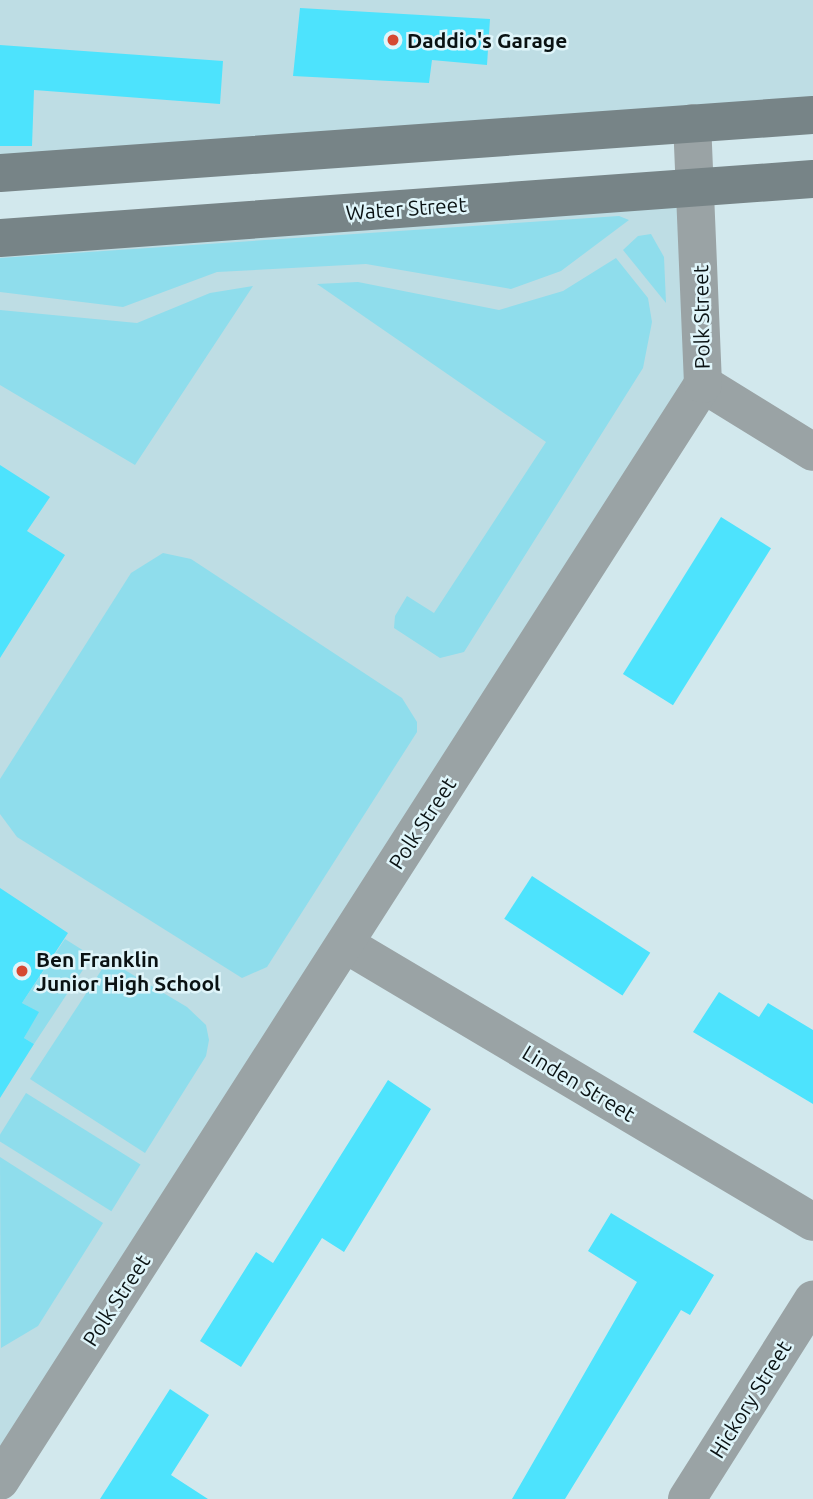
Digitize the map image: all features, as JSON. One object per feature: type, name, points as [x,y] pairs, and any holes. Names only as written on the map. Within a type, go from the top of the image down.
[{"type":"main road","points":[[0,173],[813,115]]},
{"type":"main road","name":"Water Street","points":[[0,238],[813,179]]},
{"type":"street","name":"Polk Street","points":[[0,1481],[703,384],[692,124]]},
{"type":"street","points":[[703,384],[813,452]]},
{"type":"street","name":"Linden Street","points":[[345,944],[813,1222]]},
{"type":"street","name":"Hickory Street","points":[[687,1499],[813,1300]]},
{"type":"shaded area","points":[[0,0],[813,0],[813,115],[0,173]]},
{"type":"shaded area","points":[[696,187],[703,384],[0,1481],[0,238]]},
{"type":"shaded area","points":[[619,216],[629,220],[561,271],[511,289],[366,264],[217,272],[123,307],[0,292],[0,258]]},
{"type":"shaded area","points":[[651,234],[664,257],[666,303],[623,250],[638,236]]},
{"type":"shaded area","points":[[616,258],[648,298],[652,322],[643,368],[464,652],[440,658],[394,628],[395,616],[407,596],[434,613],[546,442],[317,284],[358,282],[499,310],[563,291]]},
{"type":"shaded area","points":[[253,286],[135,465],[0,385],[0,310],[137,323],[210,293]]},
{"type":"shaded area","points":[[163,553],[191,559],[402,698],[417,722],[417,732],[267,967],[242,978],[17,837],[0,814],[0,779],[131,573]]},
{"type":"shaded area","points":[[65,939],[92,956],[34,1044],[24,1038],[38,1012],[22,1003]]},
{"type":"shaded area","points":[[108,960],[187,1007],[206,1025],[209,1040],[206,1056],[145,1153],[30,1079]]},
{"type":"shaded area","points":[[26,1093],[140,1165],[111,1211],[0,1142],[0,1135]]},
{"type":"shaded area","points":[[0,1157],[103,1223],[38,1326],[1,1348]]},
{"type":"building","name":"Daddio's Garage","points":[[300,8],[490,19],[487,65],[432,60],[429,83],[293,76]]},
{"type":"building","points":[[0,45],[223,61],[220,104],[34,90],[32,146],[0,146]]},
{"type":"building","points":[[0,465],[50,497],[27,531],[65,555],[0,658]]},
{"type":"building","points":[[721,517],[771,548],[673,705],[623,674]]},
{"type":"building","points":[[532,876],[650,953],[622,996],[504,919]]},
{"type":"building","name":"Ben Franklin Junior High School","points":[[0,888],[68,933],[22,1003],[39,1012],[24,1038],[34,1044],[0,1098]]},
{"type":"building","points":[[719,992],[759,1017],[768,1003],[813,1030],[813,1104],[693,1032]]},
{"type":"building","points":[[388,1080],[431,1109],[344,1252],[322,1238],[241,1367],[200,1341],[256,1252],[273,1263]]},
{"type":"building","points":[[611,1213],[714,1275],[690,1315],[681,1310],[565,1499],[512,1499],[637,1282],[588,1251]]},
{"type":"building","points":[[170,1389],[209,1415],[171,1475],[208,1499],[100,1499]]},
{"type":"place","name":"Daddio's Garage","points":[[393,40]]},
{"type":"place","name":"Ben Franklin Junior High School","points":[[22,971]]}]
